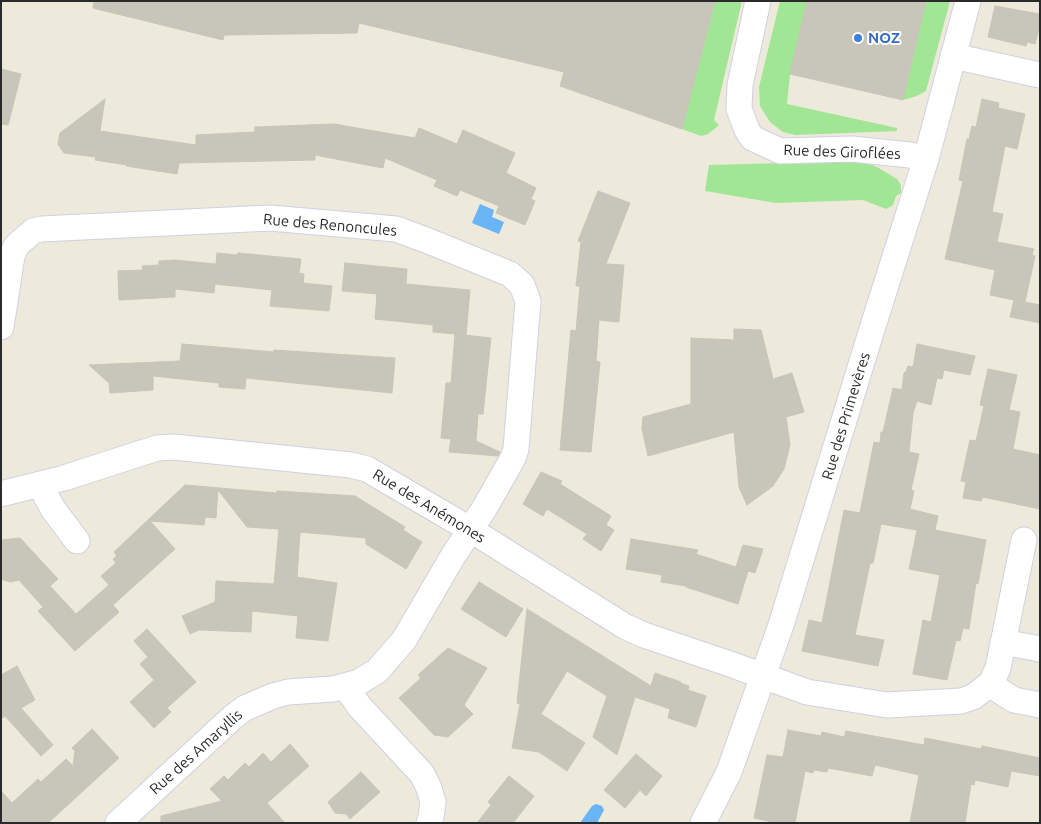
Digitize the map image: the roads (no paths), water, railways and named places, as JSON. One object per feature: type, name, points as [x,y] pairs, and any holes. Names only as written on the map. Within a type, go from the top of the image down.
[{"type":"street","name":"Rue des Giroflées","points":[[758,1],[740,85],[739,109],[752,138],[780,151],[852,150],[910,155],[926,159]]},
{"type":"street","name":"Rue des Primevères","points":[[704,823],[729,772],[782,625],[926,159],[968,1]]},
{"type":"street","points":[[953,56],[1040,75]]},
{"type":"street","name":"Rue des Renoncules","points":[[1,327],[12,256],[16,246],[33,231],[41,229],[260,218],[293,219],[396,229],[510,274],[518,280],[526,292],[528,308],[516,449],[514,458],[471,530]]},
{"type":"street","name":"Rue des Anémones","points":[[1,494],[157,448],[174,447],[351,465],[367,469],[471,530],[626,627],[807,692],[887,705],[961,701],[973,697],[991,683]]},
{"type":"street","points":[[40,484],[53,509],[77,541]]},
{"type":"street","name":"Rue des Amaryllis","points":[[118,823],[245,708],[262,700],[288,692],[346,687],[359,682],[377,671],[404,640],[471,530]]},
{"type":"street","points":[[1024,540],[1004,642],[998,668],[991,683],[1014,700],[1040,705]]},
{"type":"street","points":[[1004,642],[1040,648]]},
{"type":"street","points":[[346,687],[359,706],[422,774],[433,802],[432,817],[429,823]]},
{"type":"water","points":[[480,204],[494,210],[492,217],[504,222],[499,234],[472,223]]},
{"type":"water","points":[[596,804],[602,806],[604,810],[597,823],[580,823],[592,806]]},
{"type":"place","name":"NOZ","points":[[858,38]]}]
